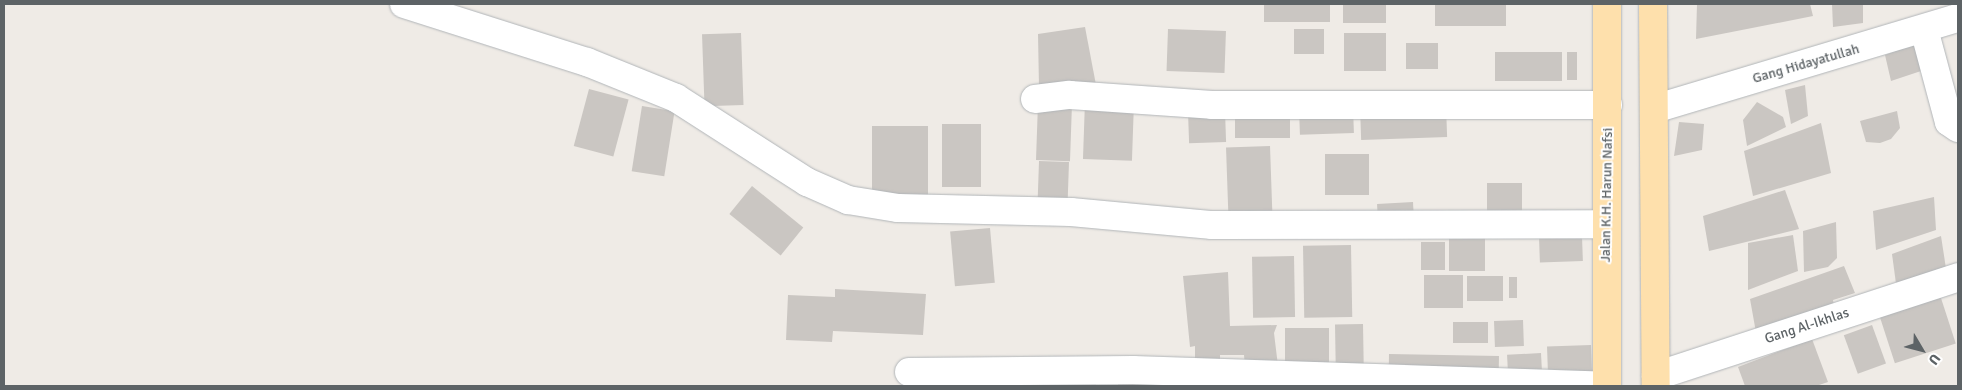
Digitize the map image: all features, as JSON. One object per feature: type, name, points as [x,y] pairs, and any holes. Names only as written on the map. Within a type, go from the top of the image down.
[{"type":"main road","name":"Jalan K.H. Harun Nafsi","points":[[1606,4],[1608,105],[1606,386]]},
{"type":"main road","points":[[1653,4],[1656,381]]},
{"type":"street","points":[[404,4],[587,62],[676,98],[808,182],[848,200],[898,208],[1071,212],[1212,225],[1606,224]]},
{"type":"street","name":"Gang Hidayatullah","points":[[1654,109],[1958,18]]},
{"type":"street","points":[[1924,29],[1950,122],[1958,128]]},
{"type":"street","points":[[1035,99],[1070,95],[1212,105],[1608,105]]},
{"type":"street","name":"Gang Al-Ikhlas","points":[[1656,381],[1958,277]]},
{"type":"street","points":[[909,372],[1133,370],[1606,386]]},
{"type":"building","points":[[1264,4],[1330,4],[1330,22],[1264,22]]},
{"type":"building","points":[[1343,4],[1386,4],[1386,23],[1343,23]]},
{"type":"building","points":[[1435,4],[1506,4],[1506,26],[1435,26]]},
{"type":"building","points":[[1697,4],[1810,4],[1813,16],[1696,39]]},
{"type":"building","points":[[1832,4],[1863,4],[1863,23],[1833,27]]},
{"type":"building","points":[[1085,27],[1096,85],[1039,87],[1038,34]]},
{"type":"building","points":[[1168,29],[1226,31],[1224,73],[1167,71]]},
{"type":"building","points":[[1294,29],[1324,29],[1324,54],[1294,54]]},
{"type":"building","points":[[741,33],[744,105],[705,106],[702,34]]},
{"type":"building","points":[[1344,33],[1386,33],[1386,71],[1344,71]]},
{"type":"building","points":[[1406,43],[1438,43],[1438,69],[1406,69]]},
{"type":"building","points":[[1916,43],[1924,70],[1891,81],[1885,55]]},
{"type":"building","points":[[1495,52],[1562,52],[1562,81],[1495,81]]},
{"type":"building","points":[[1567,52],[1577,52],[1577,80],[1567,80]]},
{"type":"building","points":[[1805,85],[1808,116],[1791,124],[1785,90]]},
{"type":"building","points":[[589,89],[629,100],[613,157],[574,146]]},
{"type":"building","points":[[1085,101],[1134,103],[1132,161],[1083,159]]},
{"type":"building","points":[[1757,102],[1783,117],[1786,127],[1747,146],[1743,120]]},
{"type":"building","points":[[1038,103],[1072,104],[1070,161],[1036,160]]},
{"type":"building","points":[[1446,105],[1447,137],[1361,140],[1360,108]]},
{"type":"building","points":[[642,106],[675,111],[664,176],[632,171]]},
{"type":"building","points":[[1353,107],[1354,133],[1300,135],[1299,109]]},
{"type":"building","points":[[1235,109],[1290,109],[1290,138],[1235,138]]},
{"type":"building","points":[[1225,111],[1226,142],[1189,143],[1188,112]]},
{"type":"building","points":[[1897,111],[1900,128],[1891,139],[1880,143],[1866,142],[1860,121]]},
{"type":"building","points":[[1679,122],[1704,124],[1702,150],[1674,156]]},
{"type":"building","points":[[1821,123],[1831,173],[1753,196],[1744,151]]},
{"type":"building","points":[[942,124],[981,124],[981,187],[942,187]]},
{"type":"building","points":[[872,126],[928,126],[928,197],[872,197]]},
{"type":"building","points":[[1270,146],[1272,216],[1228,217],[1226,148]]},
{"type":"building","points":[[1325,154],[1369,154],[1369,195],[1325,195]]},
{"type":"building","points":[[1039,161],[1069,162],[1068,200],[1038,199]]},
{"type":"building","points":[[1487,183],[1522,183],[1522,219],[1487,219]]},
{"type":"building","points":[[752,186],[803,228],[781,256],[729,214]]},
{"type":"building","points":[[1785,190],[1799,229],[1709,251],[1703,216]]},
{"type":"building","points":[[1934,197],[1936,230],[1876,250],[1873,211]]},
{"type":"building","points":[[1413,202],[1414,222],[1378,224],[1377,204]]},
{"type":"building","points":[[1836,222],[1837,258],[1828,267],[1804,272],[1803,231]]},
{"type":"building","points":[[990,228],[995,283],[955,286],[950,231]]},
{"type":"building","points":[[1793,235],[1798,271],[1748,290],[1748,243]]},
{"type":"building","points":[[1582,236],[1583,261],[1540,262],[1539,238]]},
{"type":"building","points":[[1941,236],[1947,275],[1897,291],[1892,254]]},
{"type":"building","points":[[1449,238],[1485,238],[1485,271],[1449,271]]},
{"type":"building","points":[[1421,242],[1445,242],[1445,270],[1421,270]]},
{"type":"building","points":[[1351,245],[1352,317],[1304,318],[1303,246]]},
{"type":"building","points":[[1294,256],[1295,317],[1253,318],[1252,257]]},
{"type":"building","points":[[1844,266],[1855,293],[1833,300],[1835,312],[1757,338],[1750,299]]},
{"type":"building","points":[[1228,272],[1230,326],[1277,325],[1274,333],[1278,366],[1245,367],[1244,355],[1220,355],[1220,364],[1195,364],[1195,346],[1190,347],[1183,276]]},
{"type":"building","points":[[1424,275],[1463,275],[1463,308],[1424,308]]},
{"type":"building","points":[[1467,276],[1503,276],[1503,301],[1467,301]]},
{"type":"building","points":[[1509,277],[1517,277],[1517,298],[1509,298]]},
{"type":"building","points":[[835,289],[926,294],[923,335],[833,331],[832,342],[786,340],[788,295],[835,297]]},
{"type":"building","points":[[1940,295],[1956,344],[1895,363],[1879,315]]},
{"type":"building","points":[[1523,320],[1524,346],[1495,347],[1494,321]]},
{"type":"building","points":[[1453,322],[1488,322],[1488,343],[1453,343]]},
{"type":"building","points":[[1335,324],[1363,324],[1364,366],[1336,366]]},
{"type":"building","points":[[1872,325],[1886,364],[1858,374],[1844,335]]},
{"type":"building","points":[[1285,328],[1329,328],[1329,366],[1285,366]]},
{"type":"building","points":[[1812,339],[1828,382],[1816,386],[1745,386],[1738,367]]},
{"type":"building","points":[[1591,345],[1592,372],[1548,374],[1547,347]]},
{"type":"building","points":[[1541,353],[1542,372],[1508,374],[1507,355]]},
{"type":"building","points":[[1389,354],[1499,356],[1499,375],[1389,373]]},
{"type":"building","points":[[1017,379],[1096,379],[1096,386],[1017,386]]},
{"type":"building","points":[[1118,379],[1190,380],[1190,386],[1118,386]]}]
